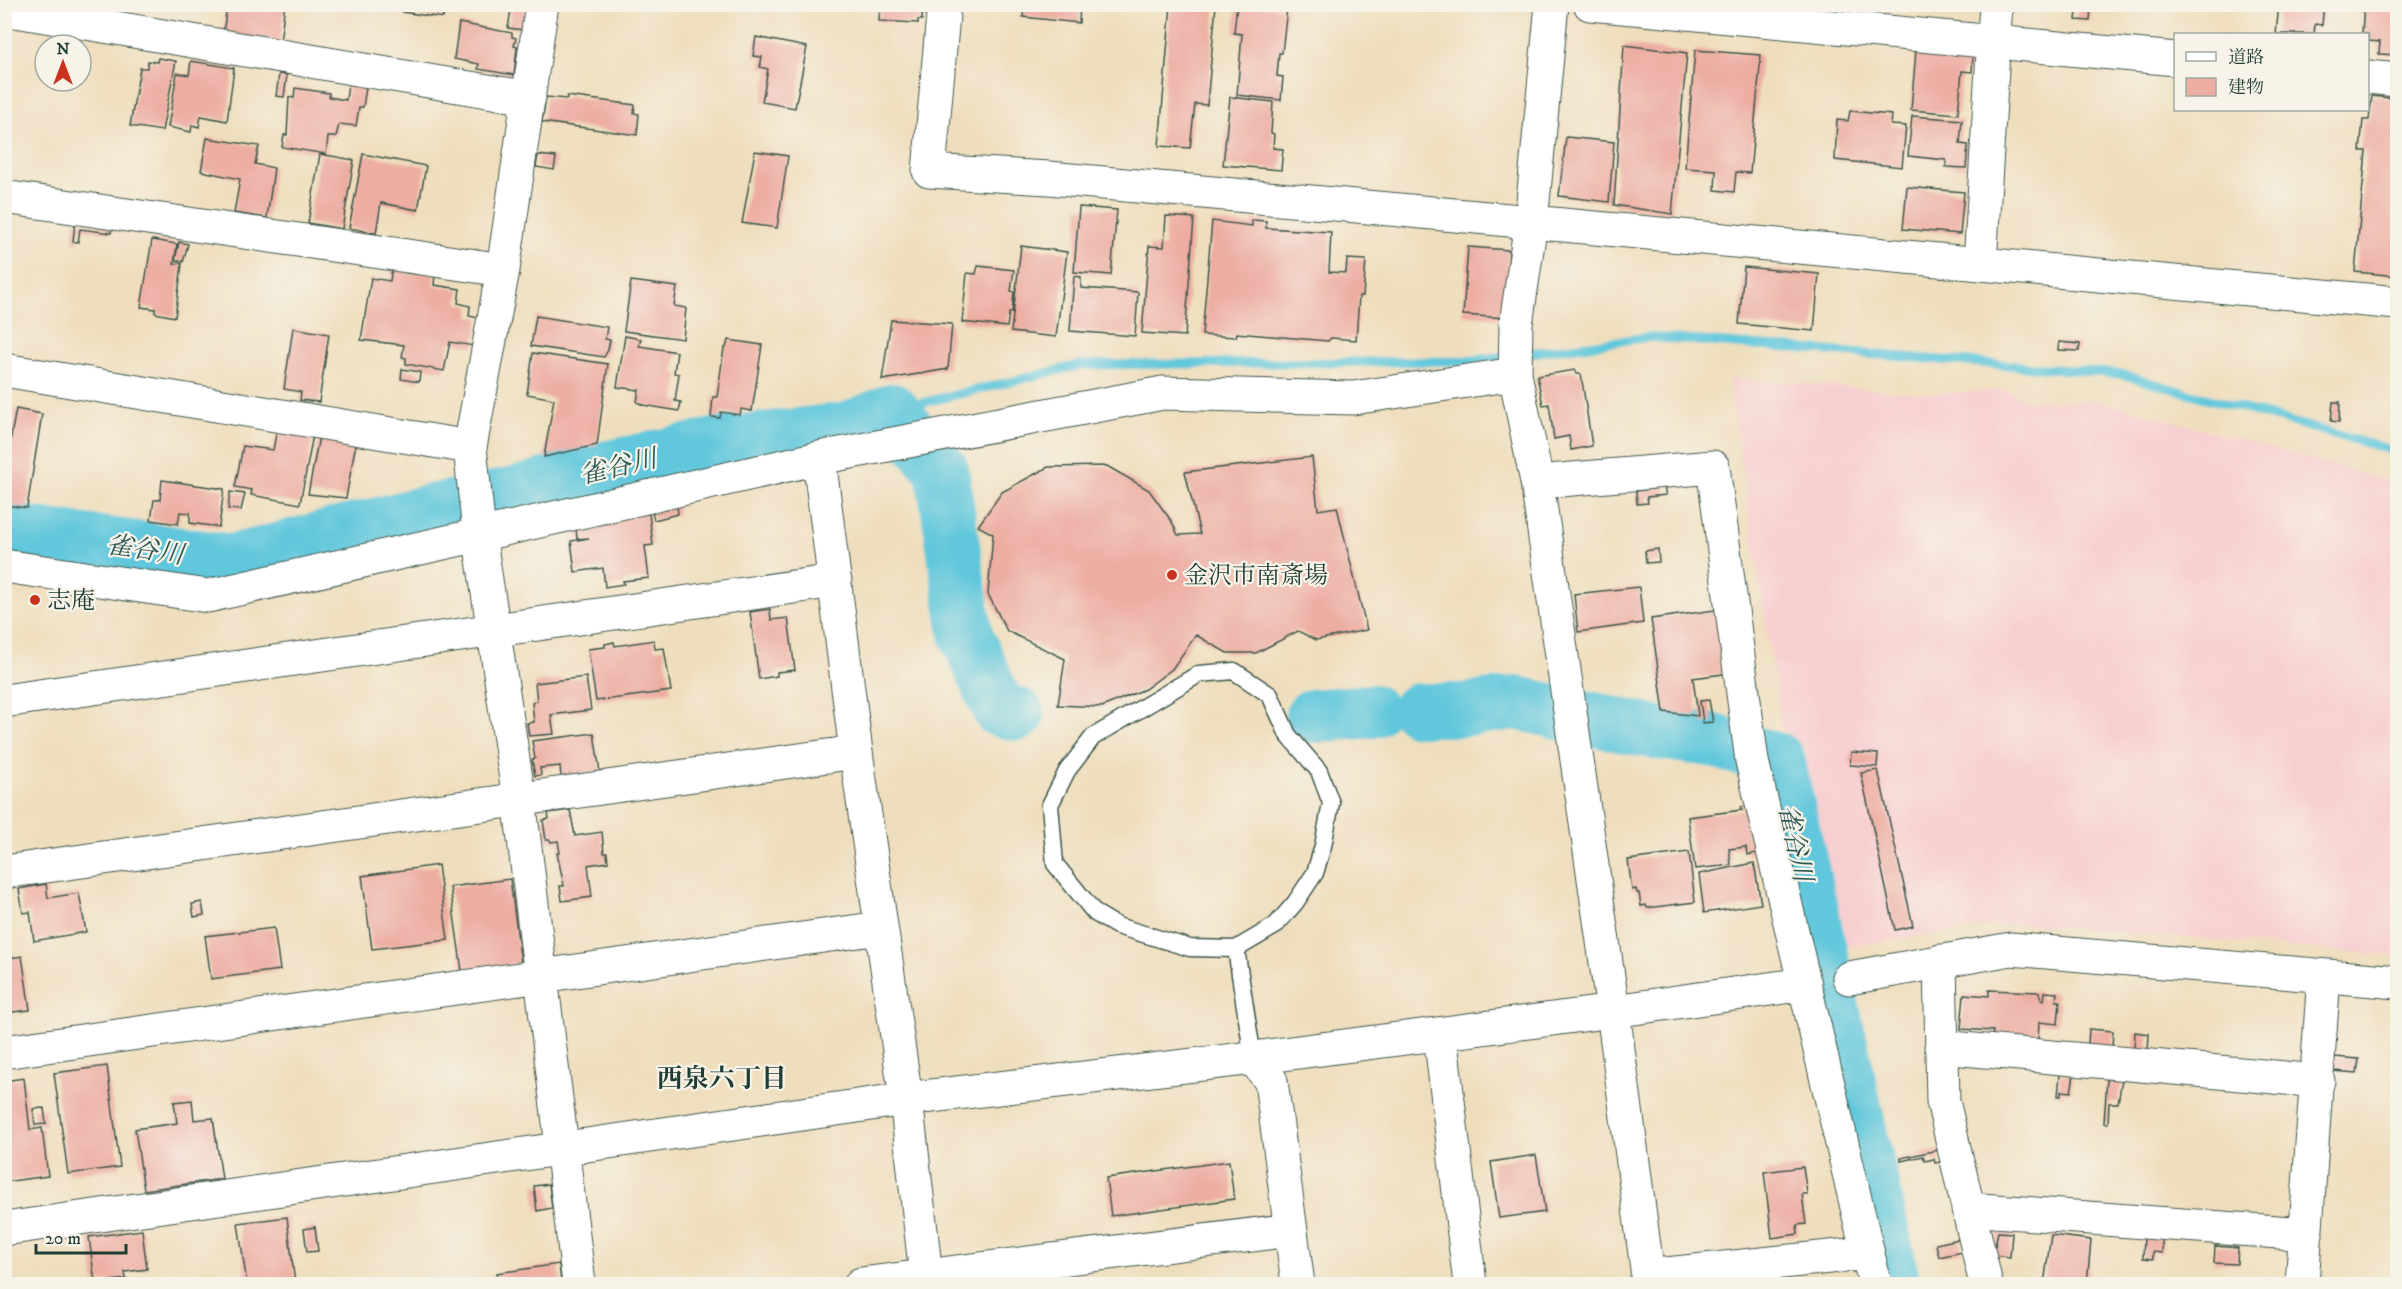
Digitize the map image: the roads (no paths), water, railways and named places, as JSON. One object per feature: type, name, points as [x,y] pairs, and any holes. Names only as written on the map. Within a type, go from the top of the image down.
[{"type":"street","points":[[542,4],[503,270],[472,460],[479,528],[519,799],[579,1284]]},
{"type":"street","points":[[944,4],[929,171],[1049,178],[2397,303]]},
{"type":"street","points":[[1537,482],[1713,467],[1750,747],[1872,1269],[1648,1280],[1613,1011],[1537,482],[1514,367],[1516,324],[1530,222],[1552,4]]},
{"type":"street","points":[[1590,4],[2174,59]]},
{"type":"street","points":[[1980,263],[1996,4]]},
{"type":"street","points":[[4,9],[529,98]]},
{"type":"street","points":[[2369,77],[2397,80]]},
{"type":"street","points":[[4,197],[503,270]]},
{"type":"street","points":[[4,566],[208,596],[479,528],[819,458],[1163,393],[1353,398],[1514,367]]},
{"type":"street","points":[[4,370],[472,460]]},
{"type":"street","points":[[819,458],[856,752],[906,1100],[927,1280]]},
{"type":"street","points":[[4,701],[835,581]]},
{"type":"street","points":[[4,872],[856,752]]},
{"type":"street","points":[[4,1052],[880,927]]},
{"type":"street","points":[[1849,978],[2011,949],[2397,982]]},
{"type":"street","points":[[1940,961],[1943,1101],[1986,1284]]},
{"type":"street","points":[[2302,1284],[2324,976]]},
{"type":"street","points":[[4,1229],[906,1100],[1440,1034],[1805,984]]},
{"type":"street","points":[[1440,1034],[1470,1284]]},
{"type":"street","points":[[1941,1047],[2318,1081]]},
{"type":"street","points":[[1253,1058],[1271,1082],[1298,1284]]},
{"type":"street","points":[[1968,1209],[2306,1234]]},
{"type":"street","points":[[861,1284],[927,1280],[1291,1230]]},
{"type":"lane","points":[[1234,671],[1270,695],[1288,735],[1318,771],[1332,803],[1315,873],[1295,903],[1275,926],[1236,949],[1190,948],[1117,926],[1095,914],[1055,864],[1050,805],[1067,771],[1093,738],[1199,674],[1234,671]]},
{"type":"lane","points":[[1236,949],[1253,1058]]},
{"type":"waterway","points":[[1522,354],[1649,337],[2120,374],[2398,452]]},
{"type":"waterway","points":[[892,410],[1080,365],[1465,361],[1509,356]]},
{"type":"waterway","name":"雀谷川","points":[[4,530],[233,561],[430,511],[515,494],[595,470],[719,444],[849,429],[892,410],[942,470],[966,634],[999,710],[1018,714]]},
{"type":"waterway","name":"雀谷川","points":[[1418,710],[1461,710],[1516,703],[1658,733],[1711,740],[1778,760],[1894,1284]]},
{"type":"waterway","name":"雀谷川","points":[[1312,716],[1372,711]]},
{"type":"place","name":"金沢市南斎場","points":[[1172,575]]},
{"type":"place","name":"志庵","points":[[35,600]]},
{"type":"district","name":"西泉六丁目","points":[[722,1078]]}]
